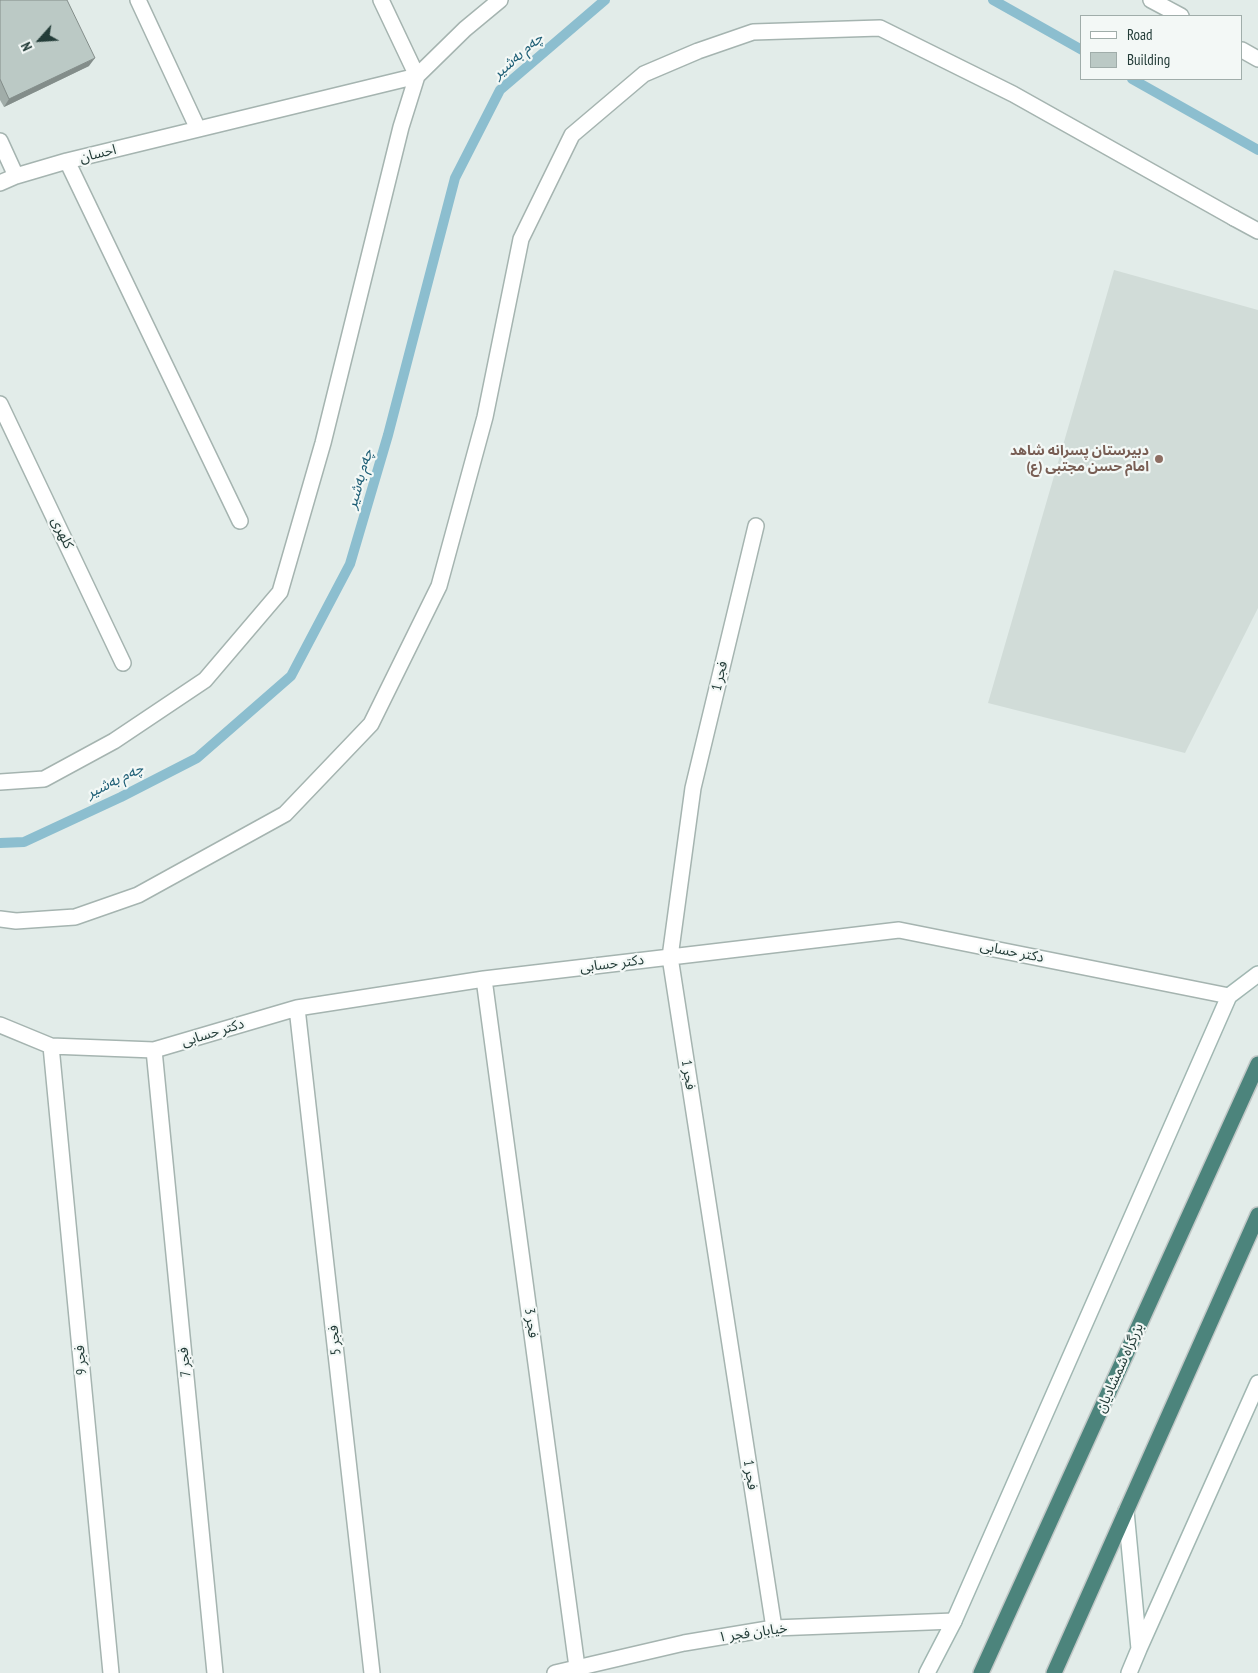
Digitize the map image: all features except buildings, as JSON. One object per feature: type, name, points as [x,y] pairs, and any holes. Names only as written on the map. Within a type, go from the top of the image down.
[{"type":"highway","name":"بزرگراه شمشادیان","points":[[981,1673],[1258,1064]]},
{"type":"highway","points":[[1054,1673],[1257,1217]]},
{"type":"street","points":[[138,0],[198,129]]},
{"type":"street","points":[[381,0],[417,76]]},
{"type":"street","points":[[0,782],[44,778],[114,740],[205,680],[280,592],[323,443],[401,127],[417,76],[465,29],[500,0]]},
{"type":"street","points":[[1151,0],[1179,15]]},
{"type":"street","points":[[0,919],[16,921],[74,917],[138,895],[285,814],[371,724],[439,586],[485,417],[521,239],[572,135],[644,74],[698,51],[753,32],[880,28],[1013,94],[1258,231]]},
{"type":"street","points":[[1243,50],[1258,58]]},
{"type":"street","name":"احسان","points":[[0,183],[16,176],[67,161],[417,76]]},
{"type":"street","points":[[0,141],[16,176]]},
{"type":"street","points":[[67,161],[240,521]]},
{"type":"street","name":"کلهری","points":[[0,404],[123,663]]},
{"type":"street","name":"فجر 1","points":[[756,526],[693,788],[670,957],[774,1628]]},
{"type":"street","name":"دکتر حسابی","points":[[0,1025],[51,1046],[154,1050],[297,1008],[484,979],[899,930],[1229,996]]},
{"type":"street","points":[[926,1673],[954,1621],[1229,996],[1258,974]]},
{"type":"street","name":"فجر 3","points":[[484,979],[577,1667]]},
{"type":"street","name":"فجر 5","points":[[297,1008],[372,1673]]},
{"type":"street","name":"فجر 9","points":[[51,1046],[111,1673]]},
{"type":"street","name":"فجر 7","points":[[154,1050],[215,1673]]},
{"type":"street","points":[[1129,1673],[1258,1383]]},
{"type":"street","points":[[1126,1512],[1139,1649]]},
{"type":"street","name":"خیابان فجر ۱","points":[[555,1673],[684,1643],[774,1628],[954,1621]]},
{"type":"shaded area","name":"دبیرستان پسرانه شاهد امام حسن مجتبی (ع)","points":[[1114,270],[1258,310],[1258,608],[1185,753],[988,703]]},
{"type":"waterway","name":"چەم بەشیر","points":[[0,843],[24,842],[121,797],[197,758],[291,676],[350,564],[388,435],[455,178],[500,90],[605,0]]},
{"type":"waterway","name":"چەم بەشیر","points":[[993,0],[1080,49]]},
{"type":"waterway","name":"چەم بەشیر","points":[[1134,80],[1258,150]]},
{"type":"place","name":"دبیرستان پسرانه شاهد امام حسن مجتبی (ع)","points":[[1159,459]]}]
